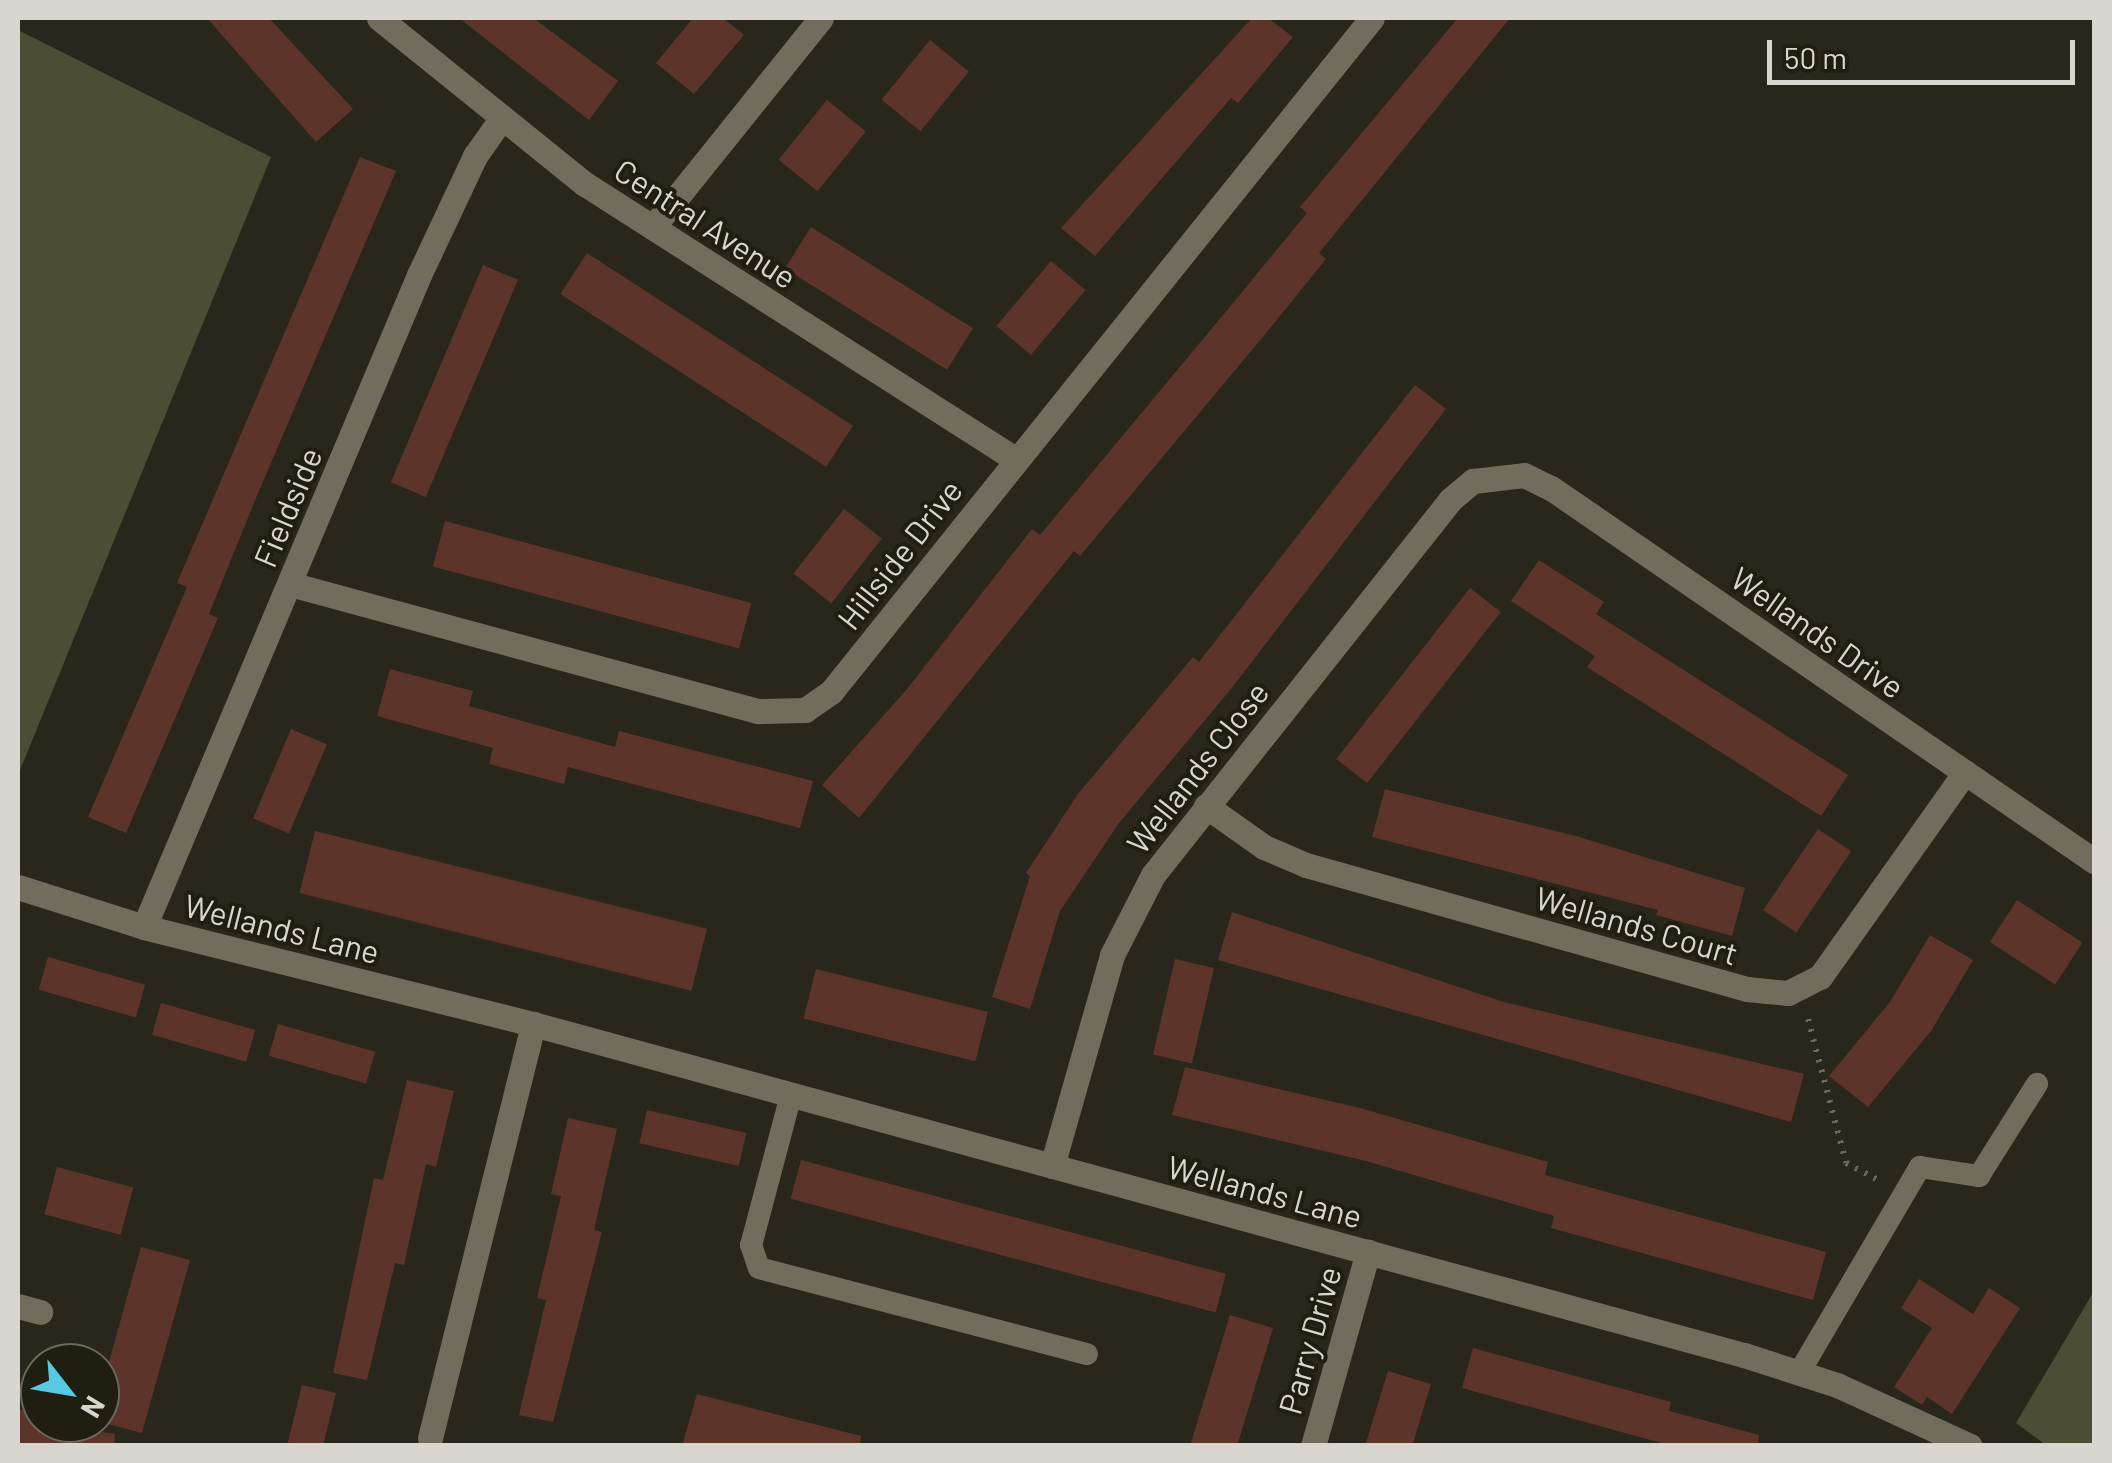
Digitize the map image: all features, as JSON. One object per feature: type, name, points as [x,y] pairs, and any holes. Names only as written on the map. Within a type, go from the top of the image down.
[{"type":"street","name":"Central Avenue","points":[[379,18],[502,119],[653,227],[1015,460]]},
{"type":"street","points":[[653,227],[821,18]]},
{"type":"street","name":"Hillside Drive","points":[[290,584],[758,711],[805,710],[831,692],[1372,18]]},
{"type":"street","name":"Fieldside","points":[[144,928],[420,275],[475,156],[502,119]]},
{"type":"street","name":"Wellands Drive","points":[[1497,474],[1551,488],[2094,861]]},
{"type":"street","name":"Wellands Close","points":[[1052,1166],[1112,955],[1153,875],[1450,500],[1473,481],[1497,474]]},
{"type":"street","points":[[1800,987],[1820,978],[1846,945],[1965,772]]},
{"type":"street","name":"Wellands Court","points":[[1206,806],[1306,865],[1748,989],[1788,993],[1800,987]]},
{"type":"street","name":"Wellands Lane","points":[[18,887],[144,928],[533,1024],[1799,1373],[1970,1446]]},
{"type":"street","points":[[430,1438],[533,1024]]},
{"type":"street","name":"Parry Drive","points":[[1313,1446],[1368,1252]]},
{"type":"lane","points":[[1799,1373],[1920,1167],[1979,1176],[2037,1084]]},
{"type":"lane","points":[[791,1095],[751,1245],[759,1268],[1087,1354]]},
{"type":"path","points":[[1800,987],[1846,1162],[1904,1193]]},
{"type":"green space","points":[[18,30],[271,157],[18,775]]},
{"type":"green space","points":[[2094,1291],[2094,1445],[2046,1445],[2016,1423]]},
{"type":"building","points":[[207,18],[269,18],[353,109],[316,142]]},
{"type":"building","points":[[459,18],[533,18],[618,81],[589,120]]},
{"type":"building","points":[[693,18],[723,18],[744,35],[694,94],[656,63]]},
{"type":"building","points":[[1252,18],[1268,18],[1293,37],[1238,103],[1231,98],[1095,256],[1061,228]]},
{"type":"building","points":[[1458,18],[1510,18],[1319,253],[1326,259],[1262,338],[1080,556],[1074,551],[859,818],[822,785],[907,689],[1032,529],[1040,535],[1238,297],[1307,213],[1300,207]]},
{"type":"building","points":[[930,40],[969,71],[920,131],[882,100]]},
{"type":"building","points":[[827,100],[866,131],[817,191],[779,160]]},
{"type":"building","points":[[360,157],[396,171],[256,498],[209,614],[218,618],[126,833],[88,817],[187,587],[177,583]]},
{"type":"building","points":[[811,227],[973,328],[947,370],[785,269]]},
{"type":"building","points":[[587,253],[853,426],[826,467],[560,294]]},
{"type":"building","points":[[1051,261],[1085,290],[1031,355],[996,326]]},
{"type":"building","points":[[483,265],[518,280],[426,497],[391,482]]},
{"type":"building","points":[[1415,385],[1446,409],[1231,689],[1119,823],[1060,911],[1030,1009],[992,997],[1030,876],[1026,873],[1078,794],[1193,657],[1199,662]]},
{"type":"building","points":[[844,509],[882,539],[831,603],[794,574]]},
{"type":"building","points":[[445,521],[751,603],[739,648],[433,566]]},
{"type":"building","points":[[1539,560],[1604,602],[1596,614],[1848,775],[1821,816],[1587,667],[1595,656],[1511,601]]},
{"type":"building","points":[[1470,588],[1501,612],[1367,783],[1336,759]]},
{"type":"building","points":[[390,669],[473,691],[469,706],[615,747],[619,731],[813,781],[800,828],[568,767],[564,784],[489,764],[493,748],[377,716]]},
{"type":"building","points":[[291,729],[327,744],[289,834],[253,818]]},
{"type":"building","points":[[1385,789],[1576,836],[1745,888],[1732,936],[1656,915],[1658,910],[1372,837]]},
{"type":"building","points":[[1818,829],[1851,851],[1796,933],[1763,910]]},
{"type":"building","points":[[315,831],[707,929],[692,991],[300,893]]},
{"type":"building","points":[[2017,900],[2082,942],[2055,984],[1990,942]]},
{"type":"building","points":[[1232,912],[1504,1002],[1804,1074],[1791,1122],[1218,960]]},
{"type":"building","points":[[1930,935],[1973,960],[1931,1031],[1868,1107],[1829,1076],[1890,1002]]},
{"type":"building","points":[[48,957],[145,985],[136,1018],[39,990]]},
{"type":"building","points":[[1175,959],[1214,968],[1192,1063],[1153,1054]]},
{"type":"building","points":[[816,969],[988,1012],[975,1061],[804,1018]]},
{"type":"building","points":[[161,1003],[255,1030],[246,1062],[152,1035]]},
{"type":"building","points":[[278,1024],[375,1052],[366,1084],[269,1056]]},
{"type":"building","points":[[1185,1067],[1360,1108],[1548,1162],[1545,1175],[1826,1252],[1813,1300],[1551,1228],[1554,1216],[1366,1161],[1172,1115]]},
{"type":"building","points":[[407,1080],[454,1091],[436,1167],[426,1164],[404,1265],[395,1263],[367,1380],[333,1373],[374,1178],[383,1180]]},
{"type":"building","points":[[647,1110],[746,1133],[739,1166],[639,1143]]},
{"type":"building","points":[[568,1118],[617,1129],[594,1230],[602,1232],[553,1422],[519,1415],[546,1300],[537,1298],[561,1196],[551,1194]]},
{"type":"building","points":[[801,1160],[1226,1274],[1216,1313],[791,1199]]},
{"type":"building","points":[[57,1167],[133,1187],[121,1235],[44,1214]]},
{"type":"building","points":[[141,1247],[190,1260],[142,1433],[120,1427],[120,1343],[114,1343]]},
{"type":"building","points":[[1919,1279],[1973,1314],[1989,1288],[2020,1308],[1952,1414],[1927,1397],[1922,1405],[1894,1387],[1932,1328],[1901,1308]]},
{"type":"building","points":[[1230,1315],[1273,1328],[1237,1446],[1190,1446]]},
{"type":"building","points":[[1473,1348],[1671,1402],[1669,1411],[1759,1435],[1758,1446],[1672,1446],[1462,1388]]},
{"type":"building","points":[[1388,1371],[1431,1384],[1412,1446],[1365,1446]]},
{"type":"building","points":[[302,1385],[336,1393],[323,1446],[287,1446]]},
{"type":"building","points":[[697,1394],[861,1436],[860,1446],[682,1446]]},
{"type":"building","points":[[18,1409],[20,1443],[114,1443],[114,1446],[18,1446]]}]
